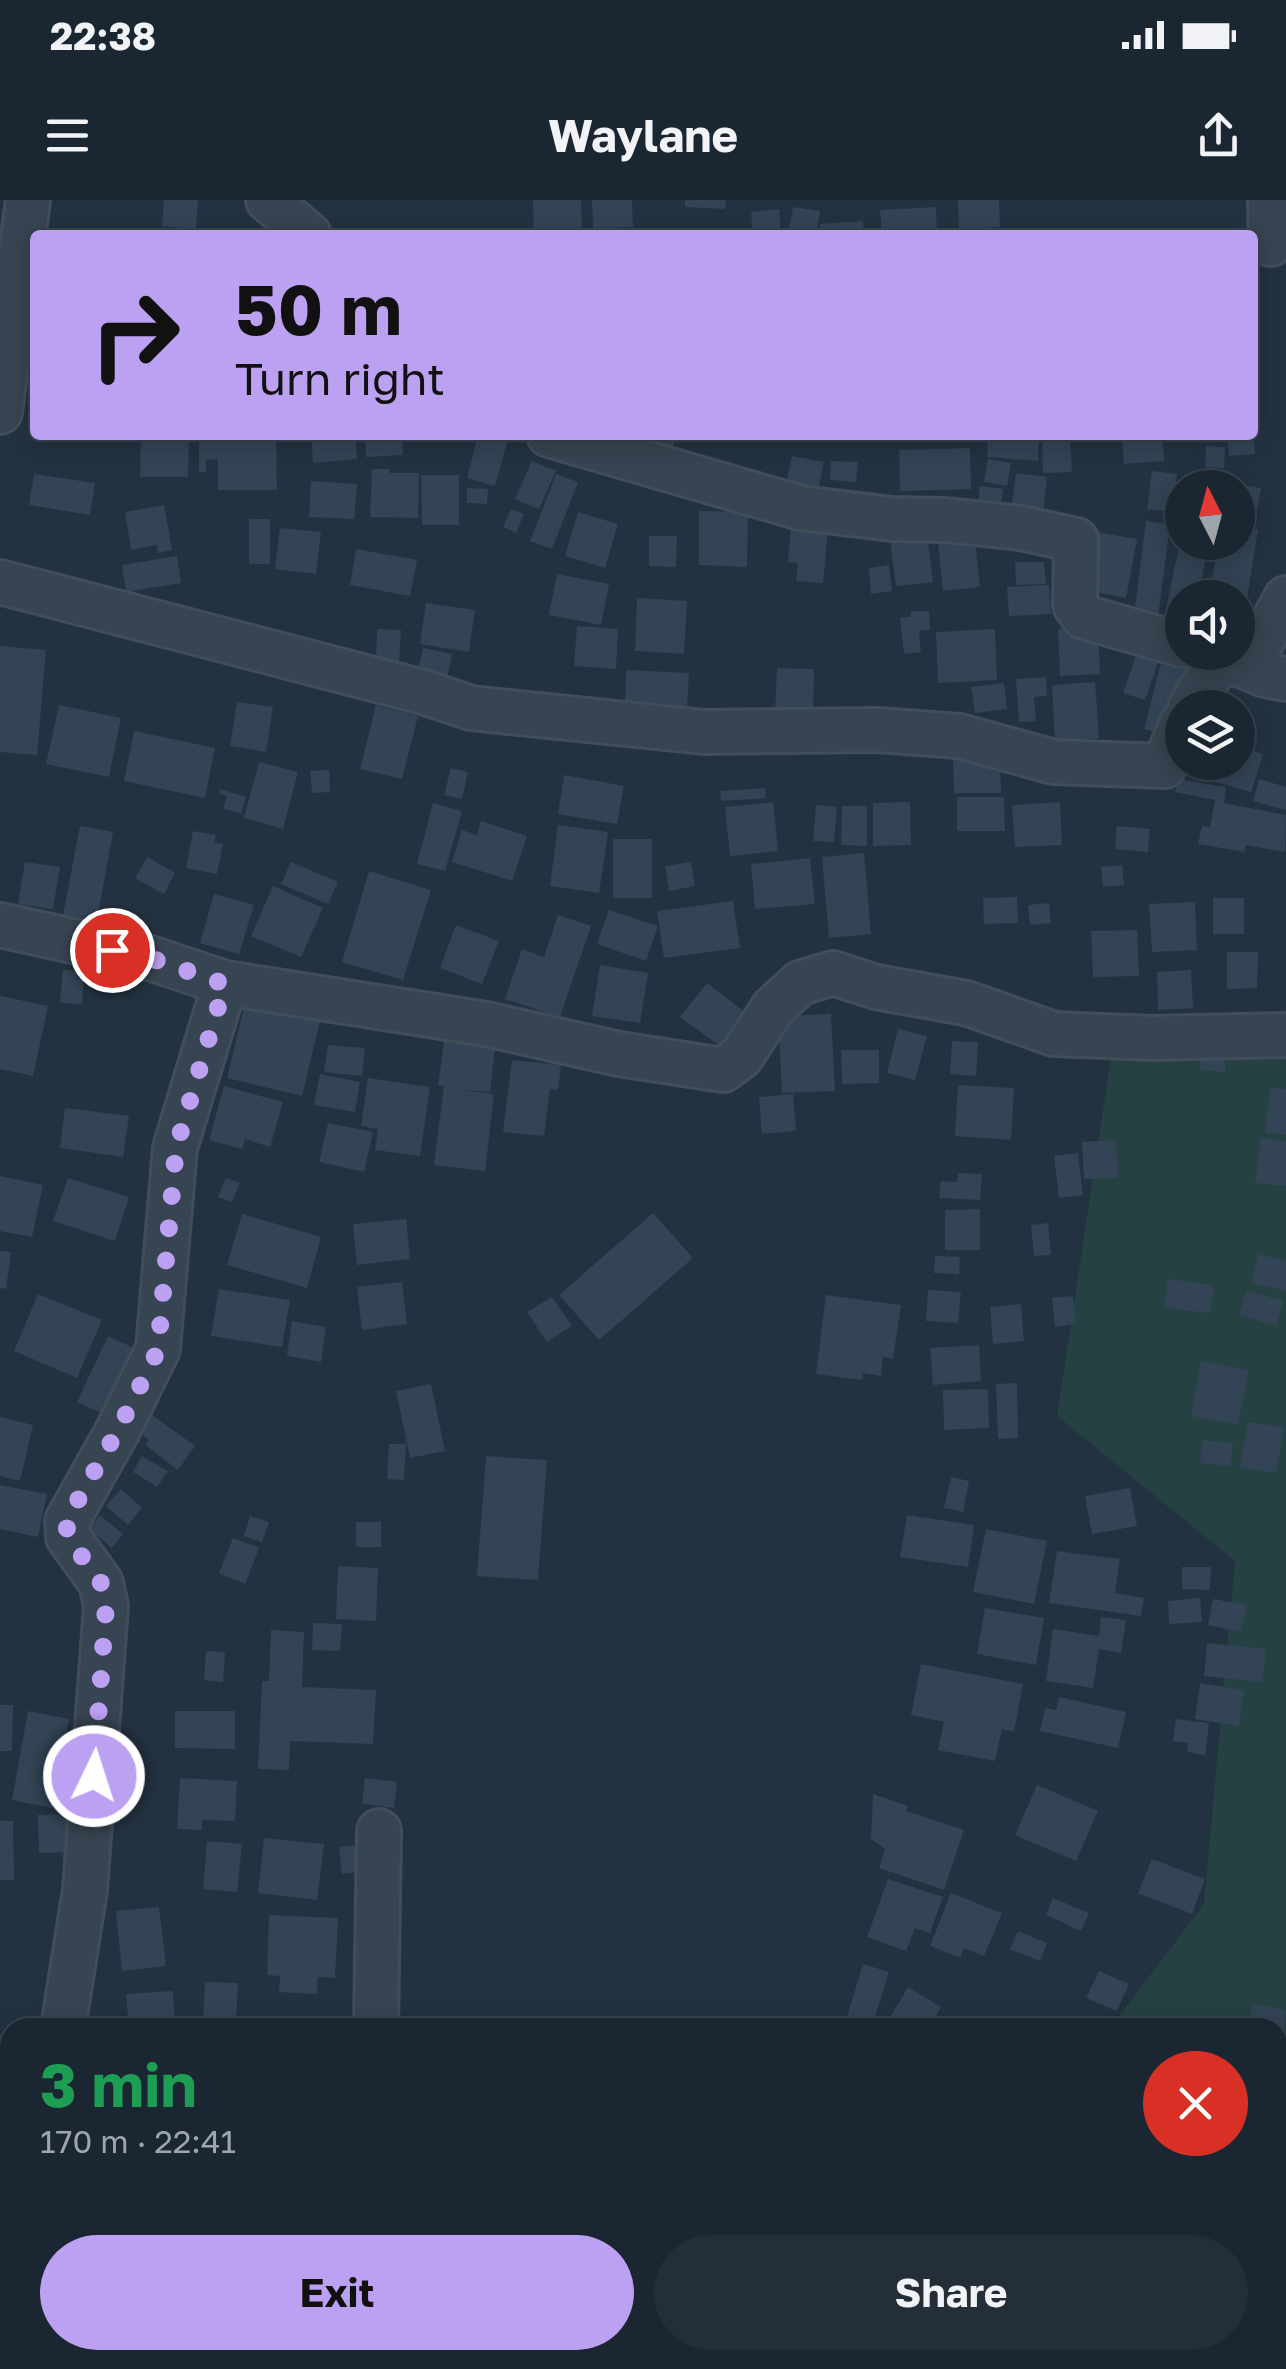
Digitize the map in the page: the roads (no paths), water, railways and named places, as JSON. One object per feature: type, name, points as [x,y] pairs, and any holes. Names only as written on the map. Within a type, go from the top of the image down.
[{"type":"street","points":[[0,412],[28,200]]},
{"type":"street","points":[[268,200],[303,230]]},
{"type":"street","points":[[1270,200],[1270,244]]},
{"type":"street","points":[[564,440],[801,508],[1022,528],[1076,540],[1075,605],[1084,617],[1165,640]]},
{"type":"street","points":[[0,582],[423,692],[471,708],[704,732],[878,730],[959,736],[1054,762],[1114,766],[1165,764]]},
{"type":"street","points":[[1255,646],[1260,645],[1286,598]]},
{"type":"street","points":[[1255,670],[1286,678]]},
{"type":"street","points":[[0,925],[150,958],[225,984],[486,1024],[619,1054],[722,1070],[741,1056],[774,1008],[800,982],[833,974],[876,987],[966,1003],[1054,1034],[1153,1038],[1286,1035]]},
{"type":"street","points":[[65,2018],[85,1890],[106,1606],[101,1583],[68,1537],[66,1521],[158,1350],[176,1148],[225,984]]},
{"type":"street","points":[[376,2018],[379,1830]]}]
